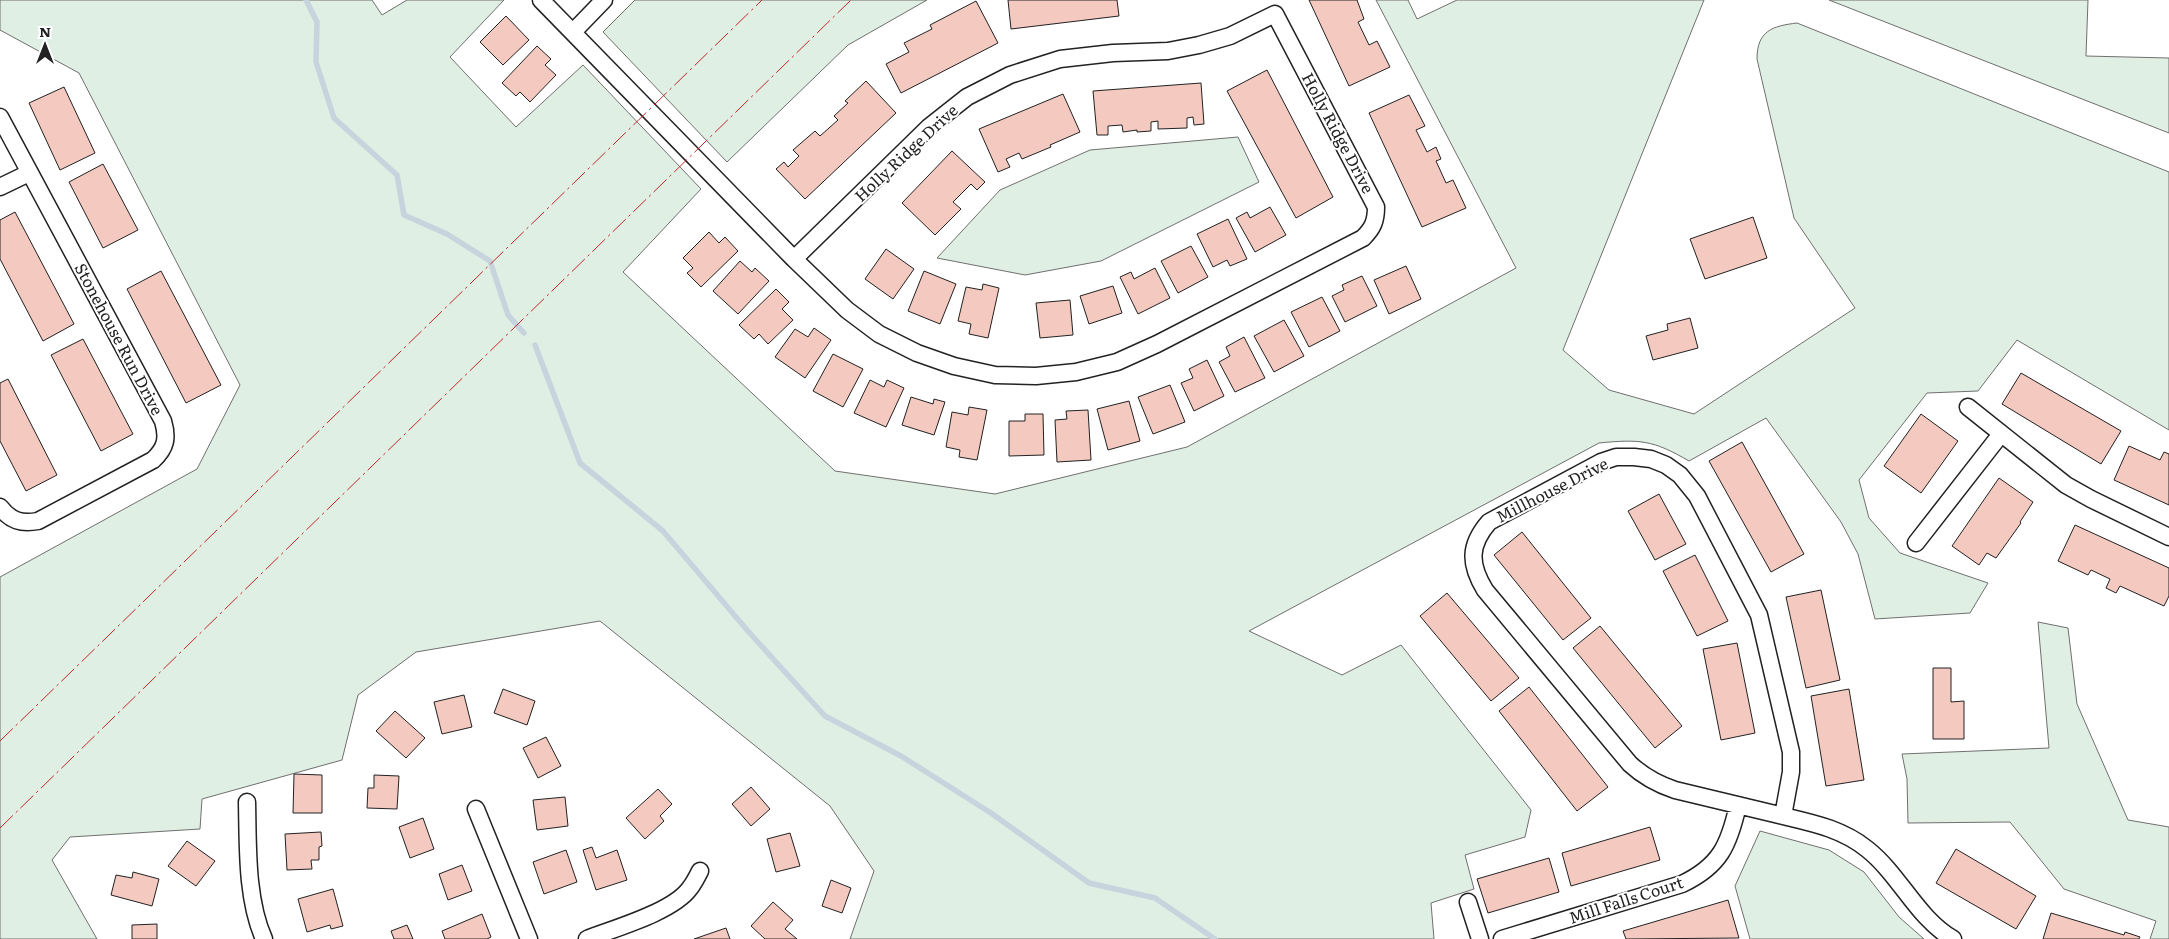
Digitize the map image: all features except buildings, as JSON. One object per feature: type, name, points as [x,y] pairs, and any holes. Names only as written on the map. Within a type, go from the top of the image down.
[{"type":"street","name":"Holly Ridge Drive","points":[[541,0],[794,259],[847,310],[879,334],[917,353],[954,366],[995,375],[1036,376],[1076,372],[1118,362],[1157,344],[1363,238],[1371,230],[1376,219],[1376,207],[1275,14],[1230,36],[1199,45],[1168,51],[1113,53],[1060,59],[1010,75],[967,97],[930,127],[794,259]]},
{"type":"street","points":[[573,32],[604,0]]},
{"type":"street","name":"Stonehouse Run Drive","points":[[0,117],[163,421],[166,432],[166,443],[161,453],[153,460],[38,521],[16,522],[0,507]]},
{"type":"street","points":[[0,188],[29,173]]},
{"type":"street","points":[[1968,407],[2066,485],[2169,537]]},
{"type":"street","points":[[1916,543],[2001,434]]},
{"type":"street","name":"Millhouse Drive","points":[[1783,816],[1791,772],[1791,752],[1759,615],[1697,496],[1680,475],[1666,465],[1651,459],[1616,457],[1601,462],[1489,522],[1480,532],[1474,547],[1472,562],[1476,576],[1484,590],[1630,764],[1642,775],[1658,784],[1675,790],[1828,827],[1849,837],[1868,849],[1927,919],[1953,939]]},
{"type":"street","points":[[247,802],[248,857],[258,927],[264,939]]},
{"type":"street","name":"Mill Falls Court","points":[[1502,939],[1682,884],[1696,877],[1707,869],[1725,848],[1731,834],[1738,805]]},
{"type":"street","points":[[476,809],[529,939]]},
{"type":"street","points":[[587,939],[671,904],[690,888],[700,871]]},
{"type":"street","points":[[1468,902],[1480,939]]},
{"type":"green space","points":[[0,0],[372,0],[382,15],[407,0],[504,0],[450,57],[516,127],[583,65],[701,189],[623,272],[835,471],[995,494],[1187,447],[1516,268],[1376,0],[1408,0],[1417,19],[1457,0],[1704,0],[1563,350],[1609,390],[1694,414],[1855,308],[1794,218],[1757,59],[1763,36],[1773,28],[1797,23],[2169,172],[2169,430],[2017,340],[1978,391],[1927,393],[1859,480],[1869,518],[1900,553],[1988,583],[1970,613],[1875,619],[1858,554],[1841,522],[1766,418],[1689,461],[1656,445],[1636,441],[1599,443],[1249,631],[1342,675],[1401,645],[1531,810],[1525,837],[1465,855],[1474,889],[1431,903],[1434,939],[850,939],[874,871],[830,806],[600,621],[416,652],[358,695],[342,760],[202,799],[200,829],[70,837],[52,860],[97,939],[0,939],[0,577],[197,469],[240,385],[79,73],[0,30]]},
{"type":"green space","points":[[635,0],[927,0],[848,45],[727,162],[603,32]]},
{"type":"green space","points":[[1829,0],[2088,0],[2086,56],[2169,58],[2169,133]]},
{"type":"green space","points":[[1238,137],[1259,182],[1101,261],[1025,275],[937,258],[1000,190],[1090,150]]},
{"type":"green space","points":[[2038,622],[2068,628],[2077,704],[2128,820],[2169,827],[2169,939],[2150,939],[2156,921],[2064,889],[2010,822],[1908,823],[1907,779],[1902,754],[2049,748]]},
{"type":"green space","points":[[1760,831],[1829,850],[1864,872],[1899,917],[1924,939],[1750,939],[1735,886]]},
{"type":"waterway","points":[[306,0],[317,22],[316,62],[334,118],[397,175],[404,215],[447,234],[490,261],[508,315],[524,333]]},
{"type":"waterway","points":[[535,345],[580,463],[663,531],[747,630],[825,716],[901,756],[991,813],[1089,883],[1155,898],[1215,939]]},
{"type":"power","points":[[0,741],[762,0]]},
{"type":"power","points":[[0,828],[851,0]]}]
